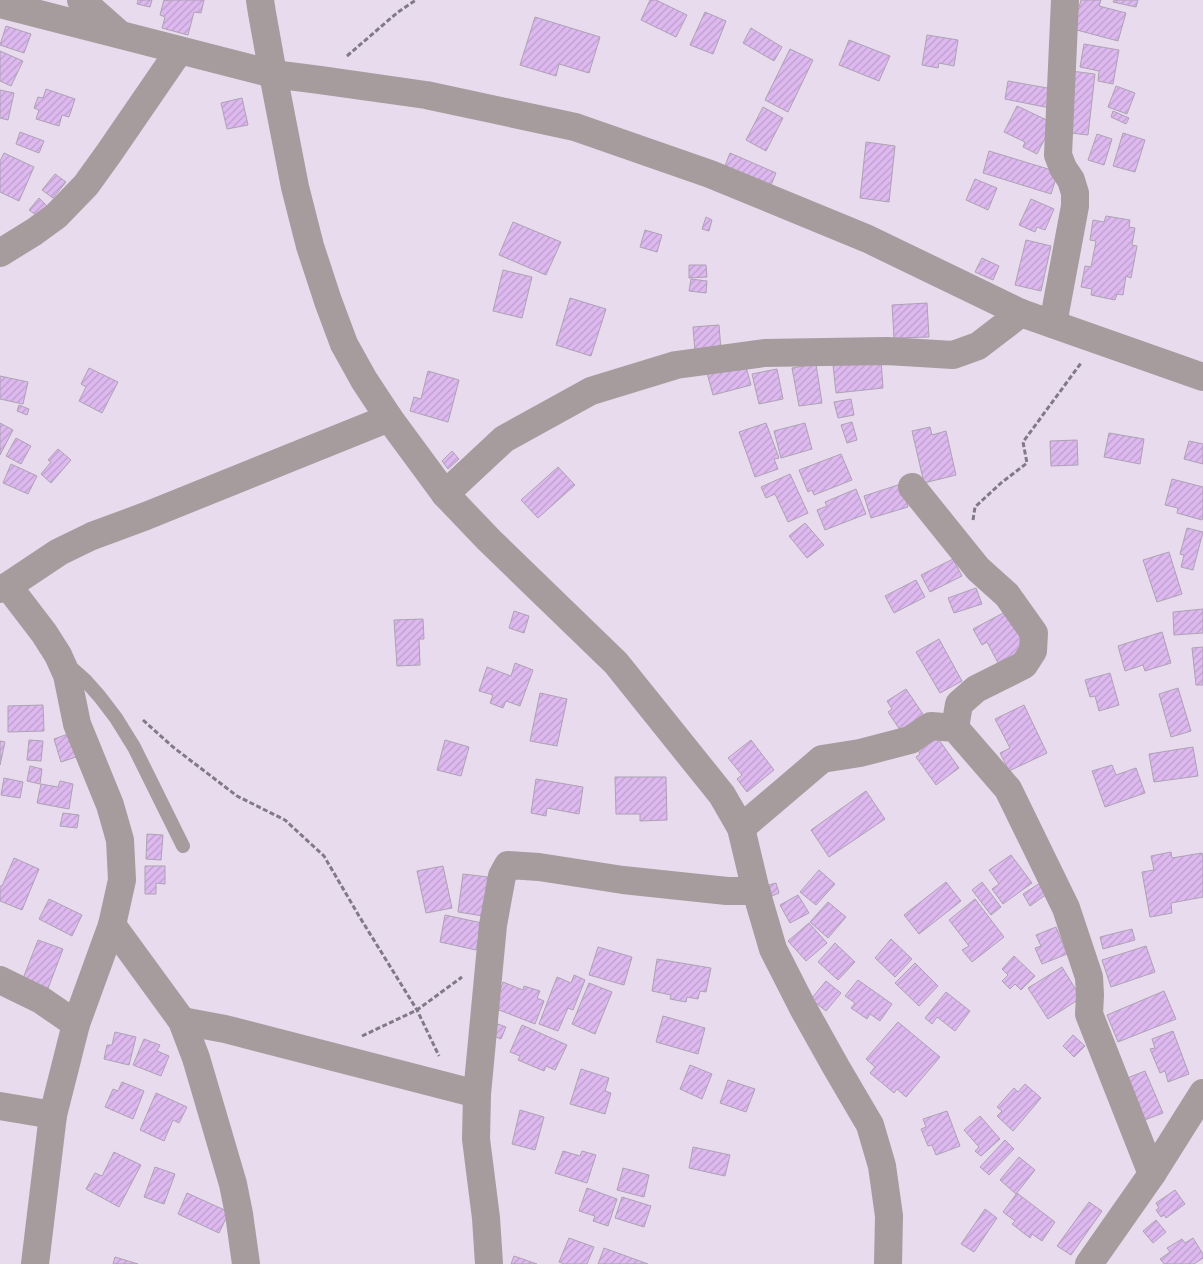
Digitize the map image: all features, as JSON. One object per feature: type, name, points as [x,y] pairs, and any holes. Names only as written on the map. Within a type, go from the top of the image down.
[{"type":"street","points":[[81,0],[121,35]]},
{"type":"street","points":[[260,0],[273,74],[310,246],[344,344],[364,380],[389,418],[445,494],[489,540],[616,663],[722,795],[741,828],[756,891],[773,949],[826,1050],[870,1125],[882,1166],[889,1216],[888,1264]]},
{"type":"street","points":[[1053,324],[1075,206],[1075,193],[1058,155],[1065,0]]},
{"type":"street","points":[[0,4],[273,74],[426,95],[575,127],[710,174],[868,239],[1021,313],[1203,377]]},
{"type":"street","points":[[0,253],[56,216],[86,185],[179,50]]},
{"type":"street","points":[[445,494],[504,439],[591,391],[676,364],[764,353],[887,351],[953,355],[978,346],[1021,313]]},
{"type":"street","points":[[35,1264],[53,1115],[76,1024],[112,925],[122,880],[120,840],[110,805],[77,724],[67,675],[58,655],[44,633],[4,588],[59,552],[92,536],[389,418]]},
{"type":"street","points":[[912,487],[978,569],[1007,595],[1034,633],[1033,651],[1024,665],[976,689],[959,704],[954,728]]},
{"type":"street","points":[[741,828],[822,759],[860,753],[910,740],[931,726],[954,728],[1008,789],[1066,908],[1089,977],[1090,996],[1088,1014],[1152,1174]]},
{"type":"street","points":[[489,1264],[486,1218],[476,1139],[466,1091],[502,876],[508,865],[539,867],[623,880],[727,891],[756,891]]},
{"type":"street","points":[[112,925],[182,1021],[196,1058],[233,1184],[246,1264]]},
{"type":"street","points":[[0,980],[41,1000],[76,1024]]},
{"type":"street","points":[[182,1021],[225,1029],[466,1091]]},
{"type":"street","points":[[1097,1260],[1203,1093]]},
{"type":"street","points":[[0,1106],[53,1115]]},
{"type":"lane","points":[[58,655],[85,680],[116,718],[134,747],[183,846]]},
{"type":"path","points":[[320,80],[398,12],[416,0]]},
{"type":"path","points":[[961,547],[971,536],[975,508],[1001,483],[1027,463],[1023,442],[1098,340]]},
{"type":"path","points":[[137,715],[172,747],[237,796],[285,820],[324,856],[466,1091]]},
{"type":"path","points":[[336,1057],[348,1042],[417,1010],[490,955]]},
{"type":"building","points":[[138,0],[152,0],[150,7],[137,4]]},
{"type":"building","points":[[164,0],[204,0],[201,13],[194,12],[188,35],[162,28],[165,17],[160,15]]},
{"type":"building","points":[[650,0],[656,0],[687,15],[676,37],[641,20]]},
{"type":"building","points":[[1081,0],[1101,0],[1099,6],[1126,13],[1118,41],[1073,29]]},
{"type":"building","points":[[1114,0],[1138,0],[1136,7],[1113,2]]},
{"type":"building","points":[[705,12],[726,21],[713,54],[690,45]]},
{"type":"building","points":[[535,17],[600,37],[589,73],[559,64],[556,76],[520,65]]},
{"type":"building","points":[[6,26],[31,34],[24,53],[0,45]]},
{"type":"building","points":[[751,28],[782,47],[774,61],[743,43]]},
{"type":"building","points":[[927,35],[958,40],[954,66],[939,63],[938,68],[922,65]]},
{"type":"building","points":[[849,40],[890,56],[879,81],[839,65]]},
{"type":"building","points":[[1084,44],[1119,50],[1113,84],[1098,81],[1099,71],[1080,67]]},
{"type":"building","points":[[790,49],[813,60],[788,112],[765,100]]},
{"type":"building","points":[[0,51],[23,61],[11,86],[0,81]]},
{"type":"building","points":[[1071,71],[1095,74],[1088,135],[1063,132]]},
{"type":"building","points":[[1008,81],[1053,89],[1050,108],[1005,99]]},
{"type":"building","points":[[1116,86],[1135,93],[1127,114],[1108,107]]},
{"type":"building","points":[[46,89],[75,99],[69,117],[62,115],[59,126],[36,119],[39,110],[34,108],[38,97],[43,98]]},
{"type":"building","points":[[0,90],[14,93],[8,120],[0,118]]},
{"type":"building","points":[[242,98],[248,125],[227,129],[221,103]]},
{"type":"building","points":[[1017,106],[1053,123],[1037,154],[1023,147],[1025,142],[1004,132]]},
{"type":"building","points":[[763,107],[783,118],[766,151],[746,140]]},
{"type":"building","points":[[1113,111],[1129,118],[1126,124],[1111,117]]},
{"type":"building","points":[[20,132],[44,141],[39,153],[16,144]]},
{"type":"building","points":[[1123,133],[1145,140],[1135,172],[1113,166]]},
{"type":"building","points":[[1097,134],[1112,139],[1104,165],[1088,160]]},
{"type":"building","points":[[866,142],[895,146],[889,202],[860,198]]},
{"type":"building","points":[[989,151],[1058,172],[1051,194],[983,173]]},
{"type":"building","points":[[4,153],[34,167],[19,201],[0,192],[0,161]]},
{"type":"building","points":[[730,153],[776,173],[771,185],[725,166]]},
{"type":"building","points":[[55,174],[66,182],[53,198],[42,190]]},
{"type":"building","points":[[975,179],[997,188],[988,210],[966,200]]},
{"type":"building","points":[[39,198],[49,208],[40,218],[29,210]]},
{"type":"building","points":[[1031,199],[1054,209],[1045,230],[1037,227],[1035,232],[1019,225]]},
{"type":"building","points":[[1106,216],[1130,220],[1129,227],[1135,228],[1132,245],[1137,246],[1131,278],[1126,276],[1123,295],[1117,294],[1115,300],[1091,295],[1092,289],[1081,287],[1085,266],[1091,267],[1096,241],[1090,240],[1093,220],[1104,222]]},
{"type":"building","points":[[706,217],[712,220],[709,231],[702,229]]},
{"type":"building","points":[[513,222],[561,242],[546,275],[499,255]]},
{"type":"building","points":[[645,230],[662,235],[657,252],[640,247]]},
{"type":"building","points":[[1026,240],[1051,246],[1041,291],[1015,285]]},
{"type":"building","points":[[982,258],[999,266],[993,280],[975,272]]},
{"type":"building","points":[[689,265],[706,265],[707,277],[689,278]]},
{"type":"building","points":[[503,270],[532,277],[522,318],[493,311]]},
{"type":"building","points":[[691,279],[707,281],[706,293],[689,291]]},
{"type":"building","points":[[570,298],[606,309],[591,356],[556,345]]},
{"type":"building","points":[[927,303],[929,337],[894,338],[892,305]]},
{"type":"building","points":[[719,325],[721,350],[695,352],[693,327]]},
{"type":"building","points":[[881,360],[883,388],[836,393],[833,365]]},
{"type":"building","points":[[745,363],[751,385],[713,395],[707,373]]},
{"type":"building","points":[[816,364],[822,403],[799,406],[792,368]]},
{"type":"building","points":[[89,368],[118,382],[102,413],[79,401],[86,387],[81,384]]},
{"type":"building","points":[[777,369],[783,399],[759,404],[752,374]]},
{"type":"building","points":[[428,371],[459,380],[448,422],[410,411],[414,397],[421,399]]},
{"type":"building","points":[[0,376],[28,382],[23,404],[0,399]]},
{"type":"building","points":[[851,399],[854,415],[838,418],[834,402]]},
{"type":"building","points":[[19,405],[29,409],[27,415],[17,411]]},
{"type":"building","points":[[852,422],[857,440],[847,443],[841,425]]},
{"type":"building","points":[[0,423],[13,430],[0,455]]},
{"type":"building","points":[[766,423],[779,458],[774,459],[778,469],[755,477],[739,432]]},
{"type":"building","points":[[805,423],[812,449],[781,458],[774,431]]},
{"type":"building","points":[[930,427],[932,435],[946,431],[956,475],[924,483],[912,431]]},
{"type":"building","points":[[1109,433],[1144,439],[1140,464],[1104,457]]},
{"type":"building","points":[[16,438],[31,446],[21,464],[6,456]]},
{"type":"building","points":[[1077,440],[1078,465],[1051,466],[1050,441]]},
{"type":"building","points":[[1189,441],[1203,444],[1203,464],[1184,459]]},
{"type":"building","points":[[58,449],[71,460],[51,483],[41,474],[51,462],[48,460]]},
{"type":"building","points":[[452,451],[459,459],[448,469],[442,461]]},
{"type":"building","points":[[841,454],[852,480],[814,495],[812,490],[808,492],[799,470]]},
{"type":"building","points":[[11,464],[37,476],[28,494],[3,483]]},
{"type":"building","points":[[558,467],[575,485],[538,518],[521,500]]},
{"type":"building","points":[[790,474],[808,513],[788,522],[775,494],[766,498],[761,487]]},
{"type":"building","points":[[1172,479],[1203,487],[1202,520],[1177,513],[1178,508],[1165,505]]},
{"type":"building","points":[[901,484],[908,507],[871,518],[864,496]]},
{"type":"building","points":[[856,489],[866,514],[825,530],[817,510],[827,506],[825,502]]},
{"type":"building","points":[[805,523],[824,545],[807,558],[789,536]]},
{"type":"building","points":[[1187,528],[1203,532],[1193,570],[1181,567],[1184,555],[1180,554]]},
{"type":"building","points":[[1169,552],[1182,594],[1157,602],[1143,560]]},
{"type":"building","points":[[953,559],[962,576],[930,592],[921,575]]},
{"type":"building","points":[[916,580],[925,597],[894,613],[885,596]]},
{"type":"building","points":[[976,588],[982,604],[954,613],[948,598]]},
{"type":"building","points":[[1203,609],[1203,633],[1174,635],[1173,612]]},
{"type":"building","points":[[514,611],[529,616],[524,633],[509,628]]},
{"type":"building","points":[[1007,611],[1025,647],[1010,666],[1006,658],[998,663],[987,642],[982,645],[973,629]]},
{"type":"building","points":[[423,619],[424,639],[419,639],[420,665],[397,666],[394,620]]},
{"type":"building","points":[[1162,632],[1171,663],[1145,671],[1143,665],[1125,671],[1118,646]]},
{"type":"building","points":[[939,639],[962,681],[940,693],[916,652]]},
{"type":"building","points":[[1203,647],[1203,685],[1196,685],[1192,648]]},
{"type":"building","points":[[515,663],[533,670],[520,706],[506,701],[503,708],[490,703],[493,695],[479,691],[487,667],[511,676]]},
{"type":"building","points":[[1110,673],[1119,705],[1099,711],[1095,696],[1090,697],[1085,680]]},
{"type":"building","points":[[1178,688],[1191,731],[1171,737],[1159,694]]},
{"type":"building","points":[[906,689],[929,723],[910,735],[905,727],[900,730],[888,712],[892,709],[887,701]]},
{"type":"building","points":[[540,693],[567,699],[557,746],[530,741]]},
{"type":"building","points":[[43,705],[44,731],[8,732],[8,706]]},
{"type":"building","points":[[1024,705],[1047,753],[1009,771],[1000,753],[1010,748],[995,719]]},
{"type":"building","points":[[932,730],[959,768],[936,785],[916,757],[920,754],[913,743]]},
{"type":"building","points":[[68,734],[76,757],[61,762],[54,739]]},
{"type":"building","points":[[29,740],[43,741],[41,761],[27,760]]},
{"type":"building","points":[[445,740],[469,747],[461,776],[437,770]]},
{"type":"building","points":[[751,740],[774,770],[747,792],[737,779],[742,775],[728,758]]},
{"type":"building","points":[[0,741],[5,742],[0,765]]},
{"type":"building","points":[[1193,747],[1198,776],[1154,782],[1149,754]]},
{"type":"building","points":[[1112,765],[1116,775],[1136,768],[1145,793],[1105,807],[1092,771]]},
{"type":"building","points":[[30,766],[42,769],[40,784],[27,781]]},
{"type":"building","points":[[615,777],[666,777],[667,820],[640,821],[640,814],[616,814]]},
{"type":"building","points":[[4,778],[23,782],[20,798],[1,795]]},
{"type":"building","points":[[536,779],[583,787],[579,814],[547,808],[546,816],[531,813]]},
{"type":"building","points":[[60,781],[73,784],[69,809],[37,803],[41,784],[58,787]]},
{"type":"building","points":[[866,791],[885,819],[829,857],[811,830]]},
{"type":"building","points":[[63,813],[79,815],[77,828],[60,826]]},
{"type":"building","points":[[147,834],[163,835],[161,860],[146,859]]},
{"type":"building","points":[[1171,852],[1172,858],[1202,853],[1203,897],[1171,903],[1172,913],[1150,917],[1142,872],[1154,870],[1151,856]]},
{"type":"building","points":[[1011,855],[1032,883],[1003,904],[992,889],[999,884],[989,870]]},
{"type":"building","points":[[14,858],[39,869],[22,910],[0,901],[0,886],[2,886]]},
{"type":"building","points":[[145,866],[165,866],[165,884],[156,883],[156,894],[145,894]]},
{"type":"building","points":[[443,866],[452,908],[426,913],[417,871]]},
{"type":"building","points":[[819,870],[835,884],[816,905],[800,892]]},
{"type":"building","points":[[463,874],[488,877],[483,916],[458,912]]},
{"type":"building","points":[[946,882],[961,901],[919,934],[904,915]]},
{"type":"building","points":[[982,882],[1001,907],[991,915],[972,890]]},
{"type":"building","points":[[776,883],[779,893],[772,896],[769,885]]},
{"type":"building","points":[[1040,883],[1047,894],[1030,906],[1023,894]]},
{"type":"building","points":[[798,895],[809,913],[790,923],[780,905]]},
{"type":"building","points":[[49,899],[82,915],[72,936],[39,919]]},
{"type":"building","points":[[975,899],[1004,937],[972,962],[962,950],[969,946],[949,920]]},
{"type":"building","points":[[828,902],[846,917],[828,938],[810,922]]},
{"type":"building","points":[[445,915],[482,923],[476,950],[440,942]]},
{"type":"building","points":[[809,923],[827,943],[806,961],[788,941]]},
{"type":"building","points":[[1056,927],[1067,954],[1042,964],[1035,948],[1041,946],[1036,935]]},
{"type":"building","points":[[1132,929],[1135,940],[1103,949],[1100,937]]},
{"type":"building","points":[[891,939],[912,959],[895,977],[875,958]]},
{"type":"building","points":[[38,940],[63,949],[47,991],[22,981]]},
{"type":"building","points":[[835,943],[855,962],[838,980],[818,962]]},
{"type":"building","points":[[1146,946],[1155,972],[1111,987],[1102,960]]},
{"type":"building","points":[[598,947],[632,957],[624,985],[589,975]]},
{"type":"building","points":[[1014,956],[1035,976],[1021,990],[1015,984],[1010,989],[1002,981],[1008,975],[1002,969]]},
{"type":"building","points":[[657,959],[711,968],[706,992],[700,991],[698,999],[687,997],[686,1002],[670,999],[671,995],[652,991]]},
{"type":"building","points":[[915,963],[938,986],[919,1006],[895,983]]},
{"type":"building","points":[[1062,967],[1081,998],[1048,1019],[1028,988]]},
{"type":"building","points":[[574,975],[585,980],[573,1010],[568,1008],[558,1031],[539,1024],[557,977],[571,983]]},
{"type":"building","points":[[858,980],[892,1004],[880,1021],[870,1014],[867,1019],[851,1008],[855,1003],[845,996]]},
{"type":"building","points":[[826,981],[841,993],[826,1011],[811,999]]},
{"type":"building","points":[[503,982],[523,990],[524,986],[540,991],[537,998],[544,1001],[535,1024],[494,1008]]},
{"type":"building","points":[[589,983],[612,992],[595,1034],[572,1024]]},
{"type":"building","points":[[1164,991],[1176,1019],[1118,1042],[1107,1015]]},
{"type":"building","points":[[946,992],[970,1011],[955,1031],[937,1017],[932,1024],[925,1018]]},
{"type":"building","points":[[663,1016],[705,1028],[698,1054],[656,1042]]},
{"type":"building","points":[[898,1022],[940,1057],[906,1097],[897,1089],[894,1093],[870,1073],[875,1067],[866,1059]]},
{"type":"building","points":[[495,1023],[506,1027],[501,1039],[491,1035]]},
{"type":"building","points":[[522,1025],[567,1045],[555,1070],[546,1066],[544,1071],[518,1060],[520,1056],[510,1052]]},
{"type":"building","points":[[1173,1031],[1189,1074],[1168,1082],[1165,1071],[1160,1073],[1150,1049],[1155,1048],[1152,1039]]},
{"type":"building","points":[[115,1032],[136,1037],[129,1065],[104,1059],[107,1045],[112,1045]]},
{"type":"building","points":[[1073,1035],[1085,1046],[1074,1057],[1063,1046]]},
{"type":"building","points":[[144,1039],[160,1045],[157,1051],[169,1056],[161,1076],[133,1065]]},
{"type":"building","points":[[690,1065],[712,1074],[702,1099],[680,1089]]},
{"type":"building","points":[[581,1069],[609,1078],[605,1091],[611,1093],[605,1114],[570,1104]]},
{"type":"building","points":[[1145,1071],[1163,1113],[1142,1121],[1125,1079]]},
{"type":"building","points":[[728,1080],[755,1089],[746,1112],[720,1103]]},
{"type":"building","points":[[122,1082],[144,1091],[133,1119],[105,1107],[113,1089],[118,1091]]},
{"type":"building","points":[[1025,1084],[1041,1098],[1013,1131],[997,1116],[1002,1111],[997,1107],[1014,1088],[1018,1092]]},
{"type":"building","points":[[156,1093],[187,1107],[179,1123],[173,1120],[164,1141],[140,1130]]},
{"type":"building","points":[[520,1110],[544,1117],[535,1150],[512,1144]]},
{"type":"building","points":[[947,1111],[960,1146],[936,1155],[932,1145],[928,1146],[921,1129],[926,1127],[923,1119]]},
{"type":"building","points":[[980,1116],[1000,1139],[981,1156],[975,1151],[979,1147],[964,1130]]},
{"type":"building","points":[[1005,1140],[1014,1149],[989,1175],[980,1167]]},
{"type":"building","points":[[693,1147],[730,1155],[725,1176],[689,1168]]},
{"type":"building","points":[[563,1151],[580,1156],[582,1151],[596,1155],[587,1183],[555,1173]]},
{"type":"building","points":[[114,1152],[141,1165],[119,1207],[86,1189],[95,1173],[102,1176]]},
{"type":"building","points":[[1019,1157],[1035,1170],[1016,1194],[1000,1180]]},
{"type":"building","points":[[155,1167],[175,1174],[164,1204],[144,1197]]},
{"type":"building","points":[[623,1168],[649,1175],[644,1197],[617,1190]]},
{"type":"building","points":[[587,1188],[617,1199],[608,1226],[593,1221],[595,1216],[579,1211]]},
{"type":"building","points":[[1175,1190],[1185,1204],[1166,1218],[1164,1215],[1161,1217],[1156,1210],[1159,1208],[1156,1203]]},
{"type":"building","points":[[187,1193],[229,1212],[219,1233],[178,1214]]},
{"type":"building","points":[[1017,1193],[1055,1222],[1042,1241],[1032,1234],[1030,1238],[1012,1224],[1015,1221],[1003,1212]]},
{"type":"building","points":[[622,1197],[651,1206],[644,1227],[615,1218]]},
{"type":"building","points":[[1089,1202],[1102,1211],[1071,1255],[1057,1246]]},
{"type":"building","points":[[985,1209],[997,1218],[974,1252],[961,1244]]},
{"type":"building","points":[[1156,1220],[1166,1232],[1153,1243],[1143,1231]]},
{"type":"building","points":[[569,1238],[594,1247],[587,1264],[564,1264],[559,1262]]},
{"type":"building","points":[[1193,1238],[1203,1254],[1203,1258],[1194,1264],[1164,1264],[1160,1259],[1170,1252],[1167,1248],[1182,1239],[1185,1243]]},
{"type":"building","points":[[604,1248],[648,1264],[598,1264]]},
{"type":"building","points":[[514,1256],[537,1264],[511,1264]]},
{"type":"building","points":[[115,1257],[138,1264],[113,1264]]}]
